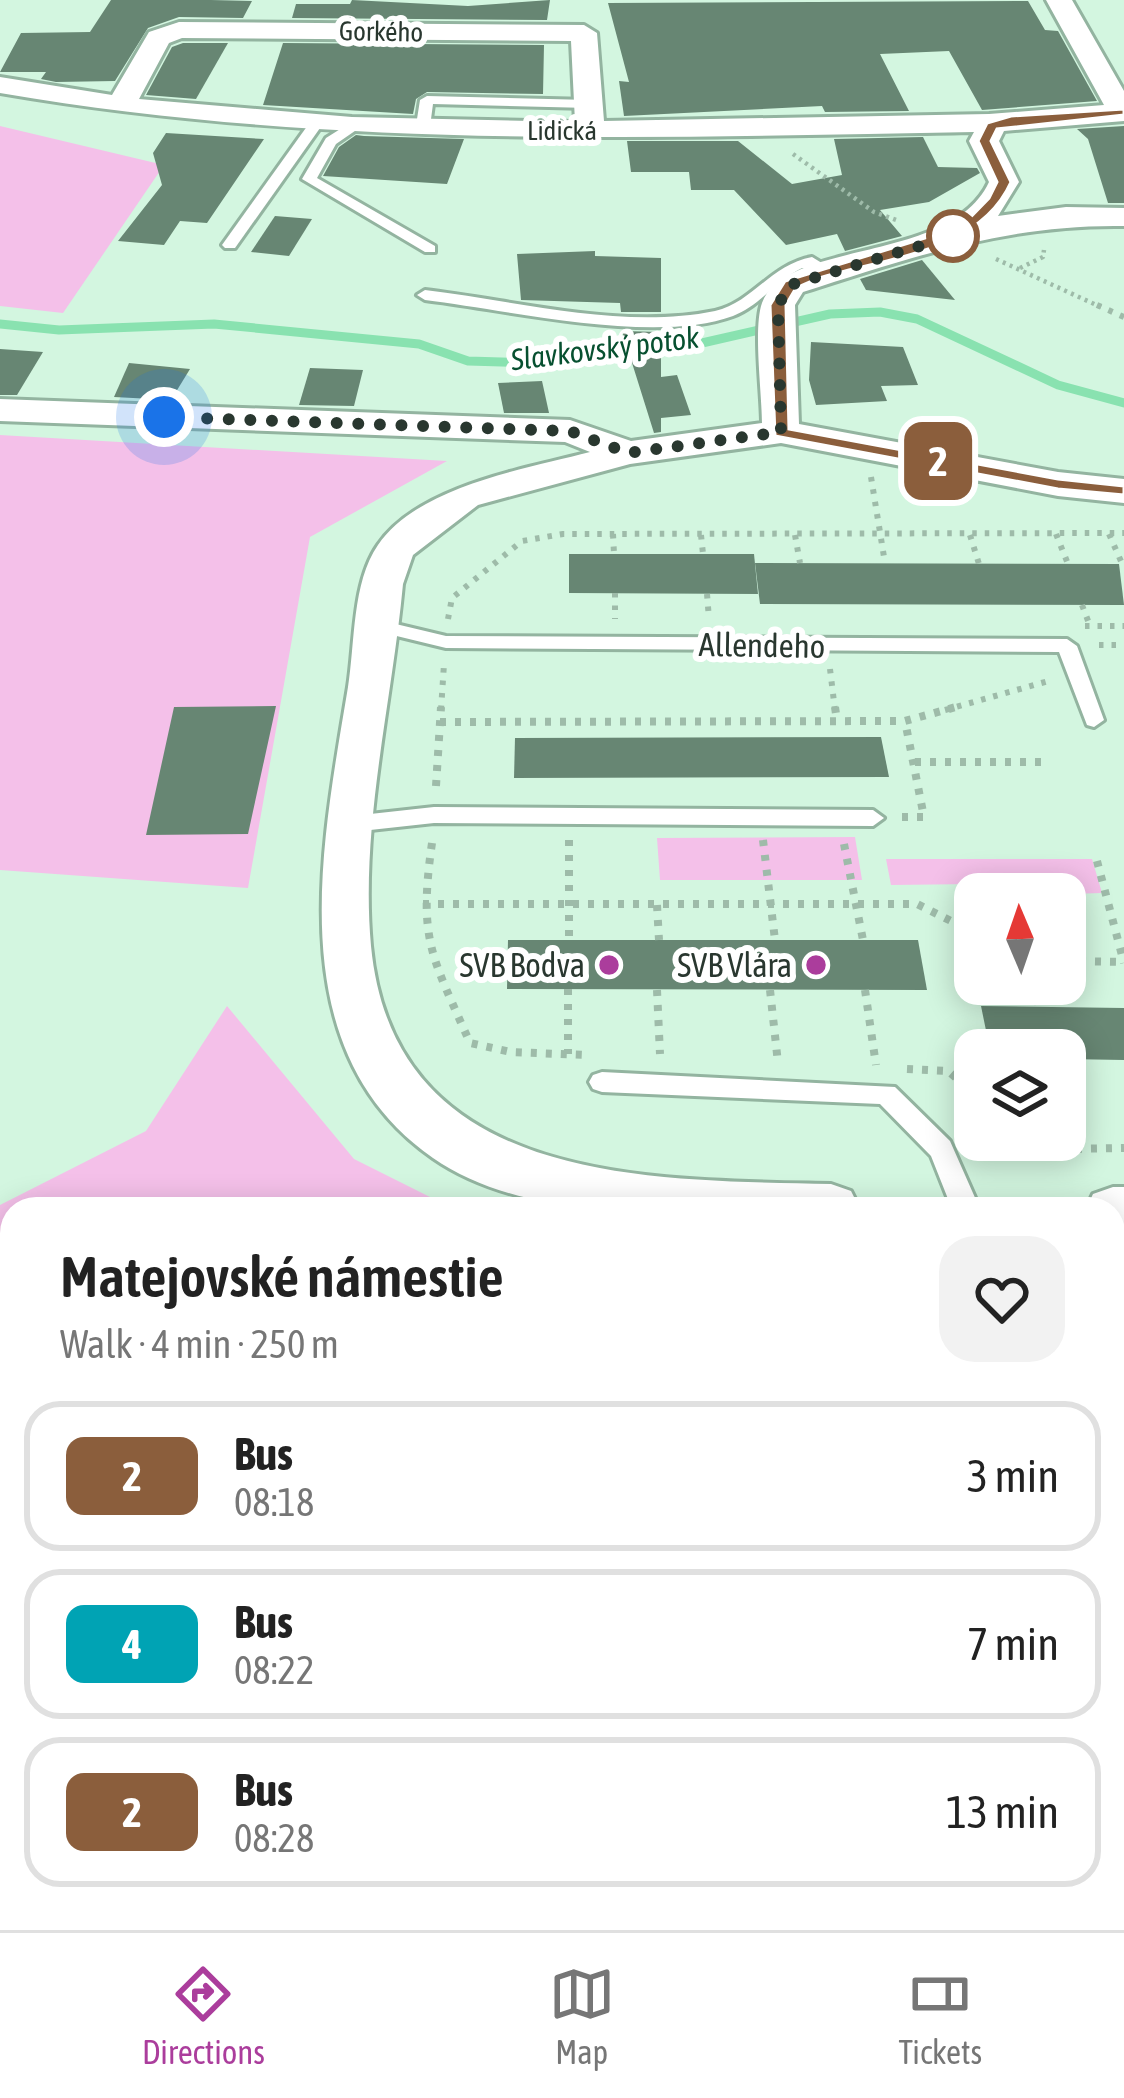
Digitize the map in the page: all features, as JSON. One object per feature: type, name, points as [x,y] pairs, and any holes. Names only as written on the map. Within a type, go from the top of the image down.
[{"type":"street","points":[[585,0],[590,117]]},
{"type":"street","points":[[1060,0],[1123,112]]},
{"type":"street","name":"Gorkého","points":[[121,106],[158,38],[179,30],[584,33]]},
{"type":"street","name":"Lidická","points":[[0,85],[121,106],[358,124],[590,117],[992,126],[1011,120],[1123,112]]},
{"type":"street","points":[[992,126],[984,141],[1004,182],[1113,215]]},
{"type":"street","points":[[975,242],[1004,182]]},
{"type":"street","points":[[781,432],[778,305],[790,285],[825,271],[1113,215]]},
{"type":"street","points":[[0,410],[570,431],[628,453]]},
{"type":"street","points":[[629,1197],[574,1192],[478,1160],[389,1088],[357,1030],[346,948],[352,824],[383,584],[395,549],[464,497],[628,453],[781,432],[1058,484],[1124,491]]},
{"type":"lane","points":[[424,119],[427,100],[590,117]]},
{"type":"lane","points":[[230,244],[318,122]]},
{"type":"lane","points":[[358,124],[331,141],[309,179],[430,249]]},
{"type":"lane","points":[[425,295],[660,322],[726,314],[794,265],[812,262],[825,271]]},
{"type":"lane","name":"Allendeho","points":[[379,626],[446,642],[1067,646],[1077,674]]},
{"type":"lane","points":[[1077,674],[1094,721]]},
{"type":"lane","points":[[352,824],[434,815],[873,818]]},
{"type":"lane","points":[[602,1082],[886,1094],[941,1149],[962,1197]]},
{"type":"path","points":[[780,145],[874,212],[905,224]]},
{"type":"path","points":[[975,242],[1124,317]]},
{"type":"path","points":[[591,1055],[470,1043],[426,941],[423,904],[452,598],[522,541],[613,534],[1124,533]]},
{"type":"path","points":[[613,534],[614,554]]},
{"type":"path","points":[[1057,534],[1068,564]]},
{"type":"path","points":[[1109,534],[1124,568]]},
{"type":"path","points":[[701,535],[704,554]]},
{"type":"path","points":[[795,535],[800,563]]},
{"type":"path","points":[[881,535],[885,563]]},
{"type":"path","points":[[970,535],[979,564]]},
{"type":"path","points":[[615,593],[615,627]]},
{"type":"path","points":[[707,594],[710,627]]},
{"type":"path","points":[[1082,605],[1090,626]]},
{"type":"path","points":[[827,646],[836,721]]},
{"type":"path","points":[[440,722],[905,721],[1077,674]]},
{"type":"path","points":[[750,721],[752,737]]},
{"type":"path","points":[[822,721],[825,737]]},
{"type":"path","points":[[873,818],[924,817],[905,721]]},
{"type":"path","points":[[564,722],[564,738]]},
{"type":"path","points":[[645,722],[646,737]]},
{"type":"path","points":[[915,762],[1049,762]]},
{"type":"path","points":[[569,837],[569,940]]},
{"type":"path","points":[[843,837],[862,940]]},
{"type":"path","points":[[763,838],[775,940]]},
{"type":"path","points":[[1086,961],[1124,962],[1097,861]]},
{"type":"path","points":[[423,904],[917,904],[954,922]]},
{"type":"path","points":[[657,904],[658,940]]},
{"type":"path","points":[[568,989],[568,1054]]},
{"type":"path","points":[[770,989],[778,1063]]},
{"type":"path","points":[[637,1057],[660,1058],[657,990]]},
{"type":"path","points":[[857,1067],[877,1068],[865,990]]},
{"type":"path","points":[[754,1062],[797,1064]]},
{"type":"path","points":[[900,1069],[948,1071],[954,1076]]},
{"type":"path","points":[[1086,1149],[1124,1148]]},
{"type":"shaded area","points":[[0,126],[164,165],[63,313],[0,306]]},
{"type":"shaded area","points":[[0,435],[447,461],[310,537],[248,888],[0,870]]},
{"type":"shaded area","points":[[855,837],[862,880],[660,880],[657,838]]},
{"type":"shaded area","points":[[886,859],[1092,859],[1102,893],[1086,893],[1086,873],[954,873],[954,884],[891,885]]},
{"type":"shaded area","points":[[227,1006],[354,1159],[430,1197],[16,1197],[146,1131]]},
{"type":"building","points":[[111,0],[252,1],[243,18],[179,17],[148,28],[115,81],[56,82],[41,79],[46,72],[0,72],[21,33],[90,32]]},
{"type":"building","points":[[352,0],[468,6],[550,0],[547,20],[292,18],[296,4],[350,4]]},
{"type":"building","points":[[1028,1],[1045,30],[1058,31],[1097,101],[982,110],[949,51],[880,54],[909,111],[825,112],[822,106],[624,116],[619,81],[629,82],[608,3]]},
{"type":"building","points":[[228,43],[196,99],[146,95],[172,47]]},
{"type":"building","points":[[283,43],[544,45],[543,94],[427,92],[416,99],[413,114],[263,105]]},
{"type":"building","points":[[1124,126],[1124,203],[1108,203],[1088,139],[1077,129]]},
{"type":"building","points":[[166,133],[264,139],[207,223],[180,221],[164,245],[118,241],[162,185],[153,153]]},
{"type":"building","points":[[356,135],[464,139],[447,184],[323,176],[339,147]]},
{"type":"building","points":[[923,137],[938,167],[977,168],[980,173],[929,202],[880,210],[902,236],[845,251],[837,234],[786,245],[734,190],[691,190],[689,172],[631,172],[627,141],[738,141],[792,184],[842,175],[834,139]]},
{"type":"building","points":[[275,216],[312,219],[289,256],[251,252]]},
{"type":"building","points":[[595,251],[595,256],[661,258],[661,312],[621,312],[620,303],[521,300],[517,254]]},
{"type":"building","points":[[922,260],[955,300],[866,290],[860,279]]},
{"type":"building","points":[[622,331],[661,332],[661,377],[677,375],[691,415],[661,418],[661,432],[654,433]]},
{"type":"building","points":[[811,342],[903,347],[918,385],[881,386],[887,401],[816,405],[809,380]]},
{"type":"building","points":[[0,349],[43,352],[17,395],[0,395]]},
{"type":"building","points":[[129,363],[190,369],[171,400],[114,397]]},
{"type":"building","points":[[310,368],[363,370],[354,406],[299,405]]},
{"type":"building","points":[[542,381],[549,413],[504,413],[498,383]]},
{"type":"building","points":[[569,554],[754,554],[758,594],[569,593]]},
{"type":"building","points":[[755,563],[1119,564],[1124,605],[760,604]]},
{"type":"building","points":[[276,706],[248,834],[146,835],[174,707]]},
{"type":"building","points":[[881,737],[889,777],[514,778],[515,738]]},
{"type":"building","points":[[508,940],[918,940],[927,990],[507,989]]},
{"type":"building","points":[[981,1006],[1124,1008],[1124,1060],[1086,1059],[1086,1029],[986,1029]]},
{"type":"waterway","name":"Slavkovský potok","points":[[0,324],[59,330],[214,324],[419,344],[468,361],[534,363],[702,343],[830,314],[880,312],[917,319],[1058,385],[1124,403]]},
{"type":"bus line","name":"2","points":[[1124,112],[1011,120],[992,126],[984,141],[1004,182],[996,200],[966,230],[933,244],[814,274],[790,285],[778,305],[781,432],[1058,484],[1124,491]]},
{"type":"place","name":"SVB Bodva","points":[[609,965]]},
{"type":"place","name":"SVB Vlára","points":[[816,965]]},
{"type":"route","points":[[164,417],[570,431],[628,453],[737,434],[781,432],[778,305],[790,285],[814,274],[953,236]]}]
